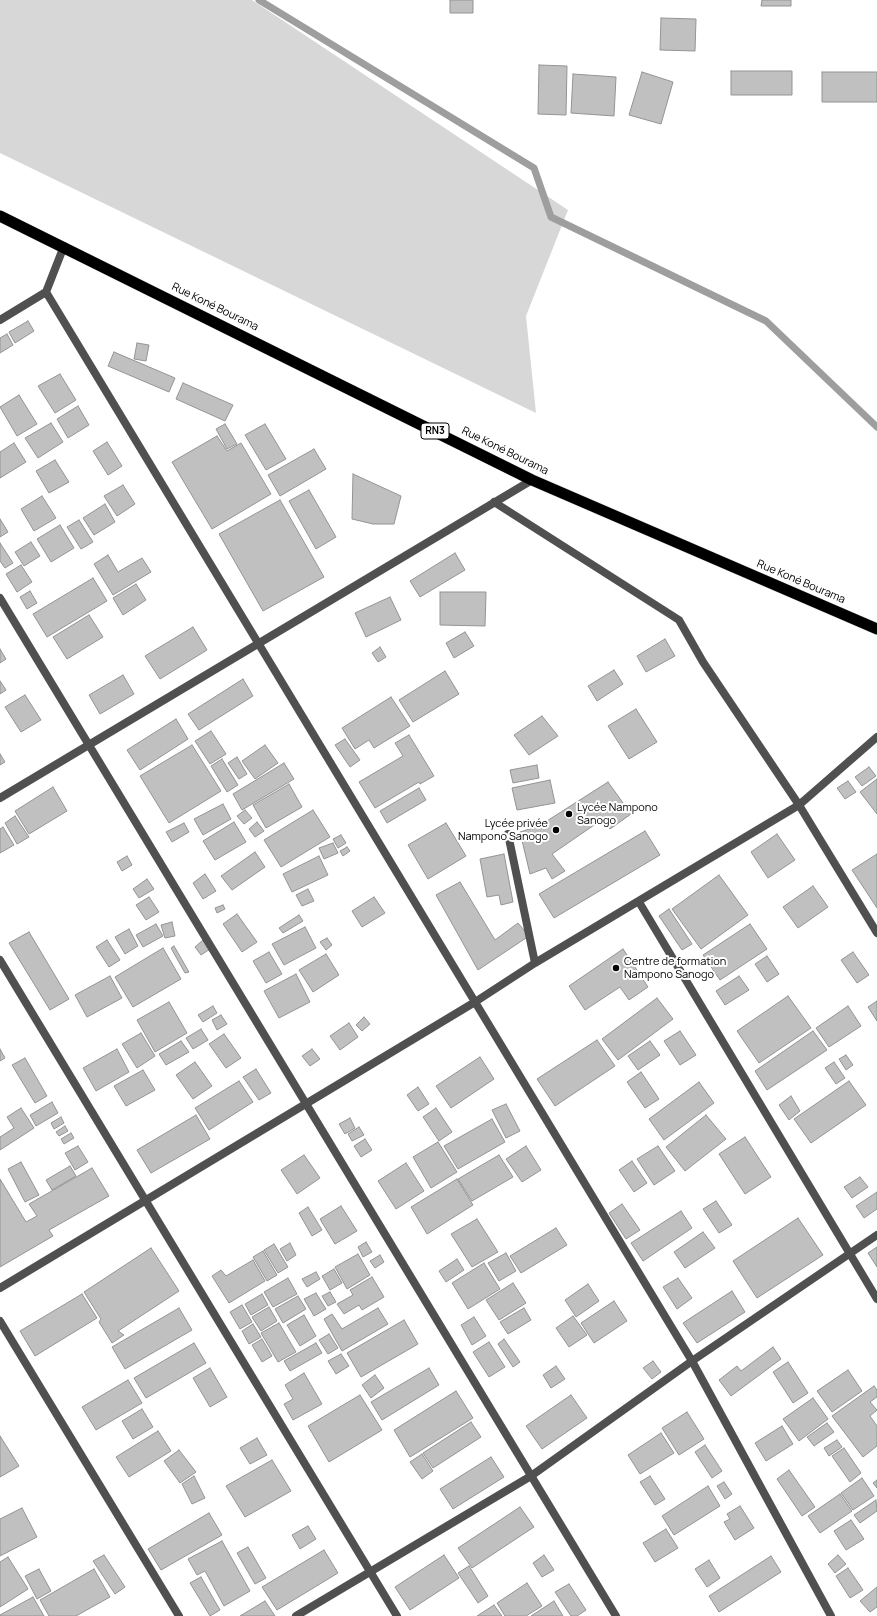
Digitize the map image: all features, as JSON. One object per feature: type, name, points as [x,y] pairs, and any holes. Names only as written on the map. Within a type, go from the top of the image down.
[{"type":"highway","name":"Rue Koné Bourama","points":[[0,216],[64,246],[532,480],[877,629]]},
{"type":"street","points":[[0,320],[46,292],[64,246]]},
{"type":"street","points":[[46,292],[692,1361],[831,1616]]},
{"type":"street","points":[[0,798],[532,480]]},
{"type":"street","points":[[494,502],[679,620],[703,662],[800,805],[877,934]]},
{"type":"street","points":[[0,598],[616,1616]]},
{"type":"street","points":[[0,1288],[475,1002],[535,963],[800,805],[877,737]]},
{"type":"street","points":[[508,834],[535,963]]},
{"type":"street","points":[[639,902],[851,1253],[877,1299]]},
{"type":"street","points":[[0,960],[397,1616]]},
{"type":"street","points":[[296,1616],[531,1476],[692,1361],[877,1235]]},
{"type":"street","points":[[0,1320],[179,1616]]},
{"type":"shaded area","points":[[0,0],[252,0],[568,210],[526,316],[536,413],[0,153]]},
{"type":"building","points":[[450,0],[473,0],[473,13],[450,13]]},
{"type":"building","points":[[762,0],[791,0],[791,6],[761,6]]},
{"type":"building","points":[[661,18],[696,19],[695,51],[660,50]]},
{"type":"building","points":[[539,65],[567,66],[566,115],[538,114]]},
{"type":"building","points":[[731,71],[792,71],[792,95],[731,95]]},
{"type":"building","points":[[642,72],[673,82],[661,124],[629,115]]},
{"type":"building","points":[[822,72],[877,72],[877,102],[822,102]]},
{"type":"building","points":[[573,74],[616,77],[614,116],[571,113]]},
{"type":"building","points":[[28,321],[34,331],[15,343],[9,332]]},
{"type":"building","points":[[7,334],[13,345],[0,353],[0,338]]},
{"type":"building","points":[[137,343],[149,345],[146,361],[134,359]]},
{"type":"building","points":[[114,352],[175,378],[169,392],[108,366]]},
{"type":"building","points":[[60,374],[76,400],[55,413],[38,386]]},
{"type":"building","points":[[183,383],[233,405],[225,421],[176,399]]},
{"type":"building","points":[[19,395],[37,424],[17,436],[0,407]]},
{"type":"building","points":[[78,406],[89,425],[68,438],[57,419]]},
{"type":"building","points":[[51,423],[63,442],[38,458],[25,438]]},
{"type":"building","points":[[225,424],[237,444],[227,449],[216,429]]},
{"type":"building","points":[[265,424],[286,459],[266,470],[245,435]]},
{"type":"building","points":[[217,436],[227,451],[241,443],[271,494],[212,529],[172,462]]},
{"type":"building","points":[[107,442],[122,466],[108,475],[93,451]]},
{"type":"building","points":[[14,443],[26,462],[0,478],[0,452]]},
{"type":"building","points":[[314,449],[326,469],[280,496],[268,475]]},
{"type":"building","points":[[55,460],[69,482],[49,493],[36,471]]},
{"type":"building","points":[[353,474],[401,496],[394,524],[373,524],[352,519]]},
{"type":"building","points":[[123,485],[135,504],[117,516],[104,496]]},
{"type":"building","points":[[309,490],[336,537],[316,549],[289,501]]},
{"type":"building","points":[[42,496],[56,518],[34,531],[21,509]]},
{"type":"building","points":[[280,500],[324,577],[263,611],[219,534]]},
{"type":"building","points":[[105,504],[115,522],[94,535],[83,518]]},
{"type":"building","points":[[0,519],[8,532],[0,537]]},
{"type":"building","points":[[79,520],[93,542],[81,549],[67,527]]},
{"type":"building","points":[[60,525],[74,548],[51,562],[37,539]]},
{"type":"building","points":[[31,542],[40,556],[24,566],[15,552]]},
{"type":"building","points":[[0,543],[13,563],[5,568],[0,561]]},
{"type":"building","points":[[455,553],[465,570],[420,597],[410,581]]},
{"type":"building","points":[[108,555],[118,572],[142,558],[151,572],[113,595],[94,564]]},
{"type":"building","points":[[21,565],[32,582],[17,592],[6,574]]},
{"type":"building","points":[[93,578],[107,601],[47,637],[33,614]]},
{"type":"building","points":[[136,584],[146,600],[123,615],[113,598]]},
{"type":"building","points":[[30,591],[37,603],[27,609],[20,597]]},
{"type":"building","points":[[440,592],[486,592],[485,626],[440,625]]},
{"type":"building","points":[[390,597],[401,620],[366,637],[355,613]]},
{"type":"building","points":[[89,615],[103,637],[67,659],[53,637]]},
{"type":"building","points":[[193,627],[207,650],[160,679],[145,656]]},
{"type":"building","points":[[465,632],[474,646],[454,658],[446,643]]},
{"type":"building","points":[[665,639],[675,656],[646,672],[637,656]]},
{"type":"building","points":[[380,647],[386,657],[378,662],[372,653]]},
{"type":"building","points":[[0,649],[6,659],[0,663]]},
{"type":"building","points":[[614,670],[623,684],[597,701],[588,686]]},
{"type":"building","points":[[445,671],[459,694],[413,722],[399,700]]},
{"type":"building","points":[[123,675],[134,694],[100,714],[89,695]]},
{"type":"building","points":[[243,679],[253,696],[199,730],[188,714]]},
{"type":"building","points":[[0,681],[6,690],[0,694]]},
{"type":"building","points":[[25,695],[41,720],[21,732],[5,707]]},
{"type":"building","points":[[391,697],[410,726],[374,748],[369,740],[355,749],[342,728]]},
{"type":"building","points":[[636,709],[657,742],[629,759],[608,726]]},
{"type":"building","points":[[542,716],[558,736],[529,755],[514,735]]},
{"type":"building","points":[[176,719],[188,739],[140,770],[127,750]]},
{"type":"building","points":[[211,731],[226,754],[210,764],[195,741]]},
{"type":"building","points":[[409,735],[434,776],[420,784],[419,782],[375,808],[359,782],[403,756],[395,743]]},
{"type":"building","points":[[345,739],[360,760],[350,767],[335,745]]},
{"type":"building","points":[[192,745],[221,791],[169,823],[140,776]]},
{"type":"building","points":[[265,745],[278,763],[255,779],[242,761]]},
{"type":"building","points":[[0,754],[5,762],[0,765]]},
{"type":"building","points":[[237,757],[247,774],[239,779],[228,763]]},
{"type":"building","points":[[222,759],[238,785],[227,792],[211,766]]},
{"type":"building","points":[[284,763],[294,779],[242,810],[233,794]]},
{"type":"building","points":[[537,765],[539,778],[513,783],[510,770]]},
{"type":"building","points":[[869,767],[876,776],[862,786],[855,777]]},
{"type":"building","points":[[877,779],[877,814],[860,792]]},
{"type":"building","points":[[550,780],[555,803],[517,810],[512,788]]},
{"type":"building","points":[[848,781],[856,792],[845,799],[837,788]]},
{"type":"building","name":"Lycée privée Nampono Sanogo","points":[[608,782],[631,814],[610,829],[603,819],[552,854],[565,871],[552,879],[546,868],[530,874],[520,832],[539,826]]},
{"type":"building","points":[[289,784],[302,807],[266,828],[253,805]]},
{"type":"building","points":[[53,787],[67,811],[29,834],[15,811]]},
{"type":"building","points":[[419,788],[426,800],[387,823],[380,811]]},
{"type":"building","points":[[223,804],[231,819],[203,835],[194,819]]},
{"type":"building","points":[[245,810],[252,818],[244,824],[237,816]]},
{"type":"building","points":[[313,810],[330,837],[281,867],[264,840]]},
{"type":"building","points":[[15,816],[29,837],[17,844],[5,823]]},
{"type":"building","points":[[234,822],[246,842],[215,860],[203,841]]},
{"type":"building","points":[[257,822],[264,831],[255,837],[249,829]]},
{"type":"building","points":[[184,823],[189,832],[172,842],[166,832]]},
{"type":"building","points":[[446,823],[466,856],[428,879],[408,845]]},
{"type":"building","points":[[3,827],[14,845],[0,853],[0,829]]},
{"type":"building","points":[[645,831],[660,855],[554,918],[539,894]]},
{"type":"building","points":[[777,834],[795,860],[768,878],[751,852]]},
{"type":"building","points":[[341,835],[346,843],[338,848],[333,839]]},
{"type":"building","points":[[333,843],[338,853],[324,859],[319,848]]},
{"type":"building","points":[[347,847],[350,851],[343,856],[340,851]]},
{"type":"building","points":[[255,852],[265,867],[232,890],[221,876]]},
{"type":"building","points":[[504,854],[513,902],[501,905],[499,895],[487,897],[480,859]]},
{"type":"building","points":[[877,854],[877,908],[852,870]]},
{"type":"building","points":[[127,856],[132,865],[122,871],[117,862]]},
{"type":"building","points":[[319,856],[328,875],[292,892],[283,874]]},
{"type":"building","points":[[205,874],[216,891],[203,899],[193,883]]},
{"type":"building","points":[[719,875],[748,915],[701,949],[672,909]]},
{"type":"building","points":[[147,879],[154,889],[139,898],[133,889]]},
{"type":"building","points":[[460,882],[495,940],[518,923],[529,936],[478,970],[436,895]]},
{"type":"building","points":[[813,886],[828,907],[798,928],[783,907]]},
{"type":"building","points":[[308,889],[314,901],[302,906],[296,895]]},
{"type":"building","points":[[149,897],[159,912],[146,920],[136,905]]},
{"type":"building","points":[[374,897],[385,913],[362,927],[352,911]]},
{"type":"building","points":[[223,905],[225,909],[217,913],[215,908]]},
{"type":"building","points":[[669,909],[692,944],[682,950],[659,916]]},
{"type":"building","points":[[237,914],[257,942],[242,952],[223,924]]},
{"type":"building","points":[[299,915],[303,921],[283,933],[279,928]]},
{"type":"building","points":[[172,922],[175,936],[165,938],[161,925]]},
{"type":"building","points":[[156,924],[163,936],[143,947],[136,935]]},
{"type":"building","points":[[750,924],[767,949],[720,980],[703,955]]},
{"type":"building","points":[[305,927],[316,948],[284,965],[272,944]]},
{"type":"building","points":[[129,929],[138,946],[125,954],[115,937]]},
{"type":"building","points":[[29,932],[69,999],[50,1010],[9,943]]},
{"type":"building","points":[[327,938],[332,945],[326,950],[320,942]]},
{"type":"building","points":[[107,940],[120,960],[109,967],[96,947]]},
{"type":"building","points":[[203,940],[210,949],[201,955],[195,947]]},
{"type":"building","points":[[174,946],[189,972],[185,973],[171,948]]},
{"type":"building","points":[[163,948],[181,979],[133,1007],[115,977]]},
{"type":"building","name":"Centre de formation Nampono Sanogo","points":[[623,949],[648,987],[629,1000],[620,987],[585,1010],[569,986]]},
{"type":"building","points":[[269,952],[282,974],[266,983],[253,961]]},
{"type":"building","points":[[853,952],[869,975],[857,983],[841,960]]},
{"type":"building","points":[[326,954],[339,975],[313,992],[299,970]]},
{"type":"building","points":[[767,956],[779,974],[767,982],[755,964]]},
{"type":"building","points":[[296,974],[310,1002],[279,1018],[264,991]]},
{"type":"building","points":[[110,976],[122,998],[87,1017],[75,995]]},
{"type":"building","points":[[739,976],[749,990],[725,1005],[716,991]]},
{"type":"building","points":[[788,996],[811,1028],[759,1063],[737,1031]]},
{"type":"building","points":[[657,998],[673,1019],[618,1060],[602,1039]]},
{"type":"building","points":[[877,1001],[877,1021],[868,1007]]},
{"type":"building","points":[[169,1002],[187,1033],[155,1052],[137,1020]]},
{"type":"building","points":[[213,1006],[217,1013],[203,1022],[198,1015]]},
{"type":"building","points":[[848,1006],[861,1026],[829,1047],[816,1028]]},
{"type":"building","points":[[221,1015],[227,1024],[217,1030],[212,1020]]},
{"type":"building","points":[[364,1017],[370,1024],[362,1031],[356,1025]]},
{"type":"building","points":[[349,1023],[358,1037],[340,1050],[330,1036]]},
{"type":"building","points":[[201,1029],[208,1040],[193,1049],[186,1038]]},
{"type":"building","points":[[680,1031],[696,1055],[680,1065],[664,1041]]},
{"type":"building","points":[[813,1031],[827,1050],[767,1090],[755,1071]]},
{"type":"building","points":[[141,1033],[155,1056],[137,1068],[122,1044]]},
{"type":"building","points":[[224,1034],[241,1058],[226,1068],[209,1044]]},
{"type":"building","points":[[597,1040],[615,1066],[555,1106],[537,1079]]},
{"type":"building","points":[[181,1041],[189,1052],[166,1065],[159,1054]]},
{"type":"building","points":[[650,1041],[660,1055],[638,1070],[628,1056]]},
{"type":"building","points":[[0,1049],[5,1058],[0,1061]]},
{"type":"building","points":[[117,1049],[129,1072],[96,1091],[83,1068]]},
{"type":"building","points":[[312,1049],[320,1059],[310,1066],[302,1056]]},
{"type":"building","points":[[846,1055],[853,1065],[846,1070],[839,1059]]},
{"type":"building","points":[[480,1057],[494,1079],[451,1108],[436,1086]]},
{"type":"building","points":[[25,1058],[47,1096],[35,1103],[12,1065]]},
{"type":"building","points":[[195,1062],[212,1086],[193,1099],[176,1075]]},
{"type":"building","points":[[834,1062],[845,1078],[836,1084],[825,1068]]},
{"type":"building","points":[[256,1069],[271,1093],[259,1100],[243,1077]]},
{"type":"building","points":[[143,1070],[155,1090],[126,1106],[114,1086]]},
{"type":"building","points":[[641,1072],[659,1099],[645,1108],[627,1082]]},
{"type":"building","points":[[239,1081],[253,1102],[209,1130],[195,1108]]},
{"type":"building","points":[[849,1081],[866,1105],[811,1143],[794,1119]]},
{"type":"building","points":[[699,1082],[714,1103],[664,1140],[649,1119]]},
{"type":"building","points":[[418,1087],[429,1104],[418,1111],[407,1095]]},
{"type":"building","points":[[791,1096],[800,1111],[789,1120],[779,1105]]},
{"type":"building","points":[[52,1102],[58,1113],[36,1126],[30,1115]]},
{"type":"building","points":[[506,1104],[520,1131],[506,1138],[492,1110]]},
{"type":"building","points":[[21,1108],[34,1128],[0,1150],[0,1137],[14,1128],[7,1117]]},
{"type":"building","points":[[436,1108],[452,1132],[439,1141],[423,1117]]},
{"type":"building","points":[[196,1115],[210,1139],[151,1173],[137,1150]]},
{"type":"building","points":[[706,1115],[726,1139],[685,1171],[666,1147]]},
{"type":"building","points":[[61,1117],[64,1123],[54,1129],[51,1123]]},
{"type":"building","points":[[350,1118],[355,1128],[345,1134],[339,1124]]},
{"type":"building","points":[[492,1119],[505,1142],[458,1169],[444,1146]]},
{"type":"building","points":[[65,1126],[68,1131],[59,1136],[56,1132]]},
{"type":"building","points":[[359,1127],[364,1135],[352,1141],[348,1134]]},
{"type":"building","points":[[71,1133],[74,1138],[64,1144],[61,1139]]},
{"type":"building","points":[[745,1137],[771,1177],[745,1194],[719,1154]]},
{"type":"building","points":[[365,1139],[372,1150],[361,1157],[354,1146]]},
{"type":"building","points":[[438,1142],[457,1172],[431,1188],[413,1157]]},
{"type":"building","points":[[78,1146],[88,1162],[75,1170],[65,1153]]},
{"type":"building","points":[[526,1146],[541,1170],[522,1182],[506,1159]]},
{"type":"building","points":[[658,1146],[675,1171],[654,1185],[637,1159]]},
{"type":"building","points":[[304,1155],[320,1178],[297,1194],[281,1170]]},
{"type":"building","points":[[499,1155],[513,1177],[472,1201],[458,1179]]},
{"type":"building","points":[[632,1161],[647,1183],[634,1192],[619,1170]]},
{"type":"building","points":[[21,1162],[39,1195],[25,1202],[8,1169]]},
{"type":"building","points":[[406,1163],[424,1191],[396,1209],[378,1181]]},
{"type":"building","points":[[70,1166],[76,1176],[52,1190],[46,1180]]},
{"type":"building","points":[[92,1168],[109,1196],[49,1230],[53,1236],[0,1267],[0,1179],[26,1222],[37,1216],[29,1204]]},
{"type":"building","points":[[860,1177],[868,1187],[852,1198],[844,1187]]},
{"type":"building","points":[[457,1179],[473,1205],[427,1234],[411,1207]]},
{"type":"building","points":[[877,1192],[877,1209],[864,1218],[856,1206]]},
{"type":"building","points":[[716,1201],[732,1225],[719,1233],[703,1209]]},
{"type":"building","points":[[622,1204],[640,1230],[626,1239],[609,1213]]},
{"type":"building","points":[[341,1206],[357,1231],[335,1244],[320,1219]]},
{"type":"building","points":[[308,1207],[322,1230],[312,1236],[299,1213]]},
{"type":"building","points":[[681,1211],[692,1228],[643,1261],[631,1243]]},
{"type":"building","points":[[798,1218],[823,1255],[757,1298],[733,1261]]},
{"type":"building","points":[[477,1219],[498,1252],[472,1267],[451,1234]]},
{"type":"building","points":[[556,1228],[567,1245],[521,1273],[510,1256]]},
{"type":"building","points":[[703,1232],[715,1248],[685,1268],[674,1252]]},
{"type":"building","points":[[366,1242],[372,1252],[363,1257],[358,1247]]},
{"type":"building","points":[[290,1243],[296,1255],[287,1261],[280,1249]]},
{"type":"building","points":[[274,1244],[288,1267],[278,1273],[264,1250]]},
{"type":"building","points":[[877,1247],[877,1267],[868,1253]]},
{"type":"building","points":[[151,1248],[179,1291],[118,1331],[124,1335],[112,1343],[99,1322],[101,1319],[84,1292]]},
{"type":"building","points":[[263,1251],[277,1275],[267,1281],[253,1257]]},
{"type":"building","points":[[506,1253],[516,1271],[499,1281],[488,1263]]},
{"type":"building","points":[[358,1254],[370,1275],[347,1289],[335,1267]]},
{"type":"building","points":[[380,1255],[384,1262],[375,1268],[370,1261]]},
{"type":"building","points":[[457,1259],[464,1270],[446,1282],[439,1271]]},
{"type":"building","points":[[253,1260],[265,1281],[229,1303],[212,1276],[221,1270],[226,1276]]},
{"type":"building","points":[[484,1263],[500,1289],[468,1309],[452,1283]]},
{"type":"building","points":[[334,1269],[342,1283],[330,1290],[322,1276]]},
{"type":"building","points":[[316,1272],[320,1279],[307,1287],[302,1279]]},
{"type":"building","points":[[372,1277],[384,1297],[362,1310],[359,1305],[344,1314],[337,1304],[353,1295],[350,1290]]},
{"type":"building","points":[[288,1278],[297,1294],[273,1307],[264,1292]]},
{"type":"building","points":[[678,1278],[692,1298],[677,1309],[663,1287]]},
{"type":"building","points":[[513,1283],[526,1303],[499,1320],[486,1300]]},
{"type":"building","points":[[588,1284],[599,1301],[576,1317],[565,1300]]},
{"type":"building","points":[[732,1291],[745,1312],[697,1343],[683,1323]]},
{"type":"building","points":[[330,1292],[336,1302],[328,1306],[322,1296]]},
{"type":"building","points":[[316,1293],[326,1309],[314,1316],[304,1299]]},
{"type":"building","points":[[82,1294],[97,1318],[35,1356],[20,1331]]},
{"type":"building","points":[[262,1294],[268,1305],[251,1315],[245,1304]]},
{"type":"building","points":[[298,1296],[306,1309],[283,1323],[275,1309]]},
{"type":"building","points":[[614,1301],[627,1321],[594,1343],[581,1323]]},
{"type":"building","points":[[242,1305],[252,1322],[240,1329],[230,1312]]},
{"type":"building","points":[[269,1307],[277,1321],[261,1331],[252,1317]]},
{"type":"building","points":[[179,1308],[192,1330],[125,1369],[112,1347]]},
{"type":"building","points":[[378,1308],[388,1324],[342,1351],[324,1319],[332,1314],[342,1329]]},
{"type":"building","points":[[524,1308],[531,1320],[508,1334],[500,1322]]},
{"type":"building","points":[[304,1315],[316,1336],[300,1346],[287,1325]]},
{"type":"building","points":[[573,1316],[587,1335],[569,1347],[556,1328]]},
{"type":"building","points":[[474,1317],[486,1336],[472,1345],[461,1325]]},
{"type":"building","points":[[404,1320],[418,1344],[361,1377],[347,1353]]},
{"type":"building","points":[[279,1323],[296,1352],[278,1362],[261,1333]]},
{"type":"building","points":[[253,1324],[261,1337],[249,1344],[242,1331]]},
{"type":"building","points":[[329,1334],[338,1348],[328,1354],[319,1340]]},
{"type":"building","points":[[262,1339],[272,1356],[262,1362],[252,1345]]},
{"type":"building","points":[[504,1339],[520,1362],[513,1367],[498,1344]]},
{"type":"building","points":[[489,1342],[505,1367],[489,1377],[473,1352]]},
{"type":"building","points":[[194,1343],[206,1363],[146,1398],[134,1378]]},
{"type":"building","points":[[316,1343],[322,1353],[290,1371],[284,1361]]},
{"type":"building","points":[[773,1347],[781,1359],[731,1396],[719,1380],[737,1366],[741,1371]]},
{"type":"building","points":[[341,1354],[349,1366],[336,1374],[328,1361]]},
{"type":"building","points":[[653,1361],[661,1372],[652,1379],[643,1368]]},
{"type":"building","points":[[788,1362],[808,1393],[793,1403],[773,1372]]},
{"type":"building","points":[[556,1366],[565,1379],[551,1388],[543,1375]]},
{"type":"building","points":[[210,1368],[227,1397],[210,1407],[193,1378]]},
{"type":"building","points":[[429,1368],[439,1385],[382,1420],[371,1402]]},
{"type":"building","points":[[848,1370],[862,1391],[832,1412],[817,1391]]},
{"type":"building","points":[[304,1373],[322,1404],[293,1420],[284,1404],[293,1399],[285,1385]]},
{"type":"building","points":[[375,1375],[384,1388],[371,1398],[362,1385]]},
{"type":"building","points":[[128,1380],[142,1403],[96,1430],[82,1407]]},
{"type":"building","points":[[874,1386],[877,1390],[877,1397],[870,1402],[877,1410],[870,1416],[877,1426],[877,1446],[863,1457],[832,1416]]},
{"type":"building","points":[[456,1391],[473,1418],[410,1457],[394,1430]]},
{"type":"building","points":[[360,1395],[382,1430],[329,1462],[308,1426]]},
{"type":"building","points":[[571,1395],[587,1418],[542,1449],[526,1426]]},
{"type":"building","points":[[813,1398],[828,1419],[799,1441],[783,1419]]},
{"type":"building","points":[[142,1409],[153,1427],[133,1439],[122,1421]]},
{"type":"building","points":[[687,1412],[704,1439],[679,1455],[662,1428]]},
{"type":"building","points":[[471,1422],[481,1437],[433,1468],[423,1453]]},
{"type":"building","points":[[827,1423],[834,1432],[814,1446],[807,1437]]},
{"type":"building","points":[[782,1426],[793,1444],[766,1461],[755,1443]]},
{"type":"building","points":[[158,1431],[171,1451],[129,1477],[116,1457]]},
{"type":"building","points":[[661,1433],[674,1453],[640,1474],[628,1455]]},
{"type":"building","points":[[0,1436],[19,1466],[0,1477]]},
{"type":"building","points":[[257,1438],[267,1455],[250,1464],[240,1448]]},
{"type":"building","points":[[837,1440],[842,1447],[829,1456],[824,1448]]},
{"type":"building","points":[[705,1445],[722,1471],[712,1478],[695,1452]]},
{"type":"building","points":[[844,1448],[861,1473],[850,1482],[832,1456]]},
{"type":"building","points":[[179,1450],[196,1472],[180,1483],[164,1461]]},
{"type":"building","points":[[422,1454],[433,1471],[422,1479],[410,1462]]},
{"type":"building","points":[[491,1457],[504,1477],[453,1509],[440,1489]]},
{"type":"building","points":[[272,1460],[291,1491],[245,1517],[226,1486]]},
{"type":"building","points":[[789,1470],[815,1507],[802,1516],[777,1479]]},
{"type":"building","points":[[194,1476],[205,1498],[192,1504],[182,1484]]},
{"type":"building","points":[[650,1476],[665,1499],[655,1505],[640,1482]]},
{"type":"building","points":[[862,1478],[874,1496],[853,1510],[841,1493]]},
{"type":"building","points":[[877,1480],[877,1488],[873,1483]]},
{"type":"building","points":[[724,1482],[732,1494],[725,1499],[717,1486]]},
{"type":"building","points":[[708,1486],[720,1506],[674,1535],[662,1516]]},
{"type":"building","points":[[840,1494],[852,1511],[820,1533],[808,1516]]},
{"type":"building","points":[[876,1500],[877,1511],[860,1523],[854,1515]]},
{"type":"building","points":[[740,1506],[754,1528],[735,1540],[724,1522],[730,1519],[727,1514]]},
{"type":"building","points":[[520,1507],[534,1527],[472,1568],[458,1548]]},
{"type":"building","points":[[22,1508],[37,1537],[0,1556],[0,1519]]},
{"type":"building","points":[[209,1513],[222,1535],[161,1570],[148,1549]]},
{"type":"building","points":[[851,1520],[864,1539],[846,1550],[834,1531]]},
{"type":"building","points":[[308,1526],[316,1539],[300,1549],[292,1535]]},
{"type":"building","points":[[666,1529],[678,1548],[655,1562],[643,1543]]},
{"type":"building","points":[[222,1541],[250,1591],[224,1606],[205,1571],[197,1575],[188,1559]]},
{"type":"building","points":[[248,1547],[266,1578],[255,1584],[237,1553]]},
{"type":"building","points":[[324,1550],[338,1573],[277,1610],[262,1587]]},
{"type":"building","points":[[104,1555],[125,1587],[115,1594],[93,1561]]},
{"type":"building","points":[[444,1555],[459,1578],[410,1610],[395,1587]]},
{"type":"building","points":[[544,1555],[554,1570],[542,1577],[533,1563]]},
{"type":"building","points":[[838,1555],[846,1564],[835,1573],[828,1564]]},
{"type":"building","points":[[771,1556],[781,1572],[719,1612],[709,1596]]},
{"type":"building","points":[[8,1557],[28,1589],[0,1607],[0,1562]]},
{"type":"building","points":[[709,1560],[720,1578],[707,1587],[695,1569]]},
{"type":"building","points":[[469,1566],[488,1596],[478,1603],[458,1573]]},
{"type":"building","points":[[848,1568],[863,1590],[850,1598],[836,1576]]},
{"type":"building","points":[[39,1569],[51,1591],[37,1599],[25,1576]]},
{"type":"building","points":[[94,1569],[110,1597],[76,1616],[49,1616],[40,1600]]},
{"type":"building","points":[[201,1577],[220,1610],[210,1616],[190,1583]]},
{"type":"building","points":[[527,1583],[542,1606],[526,1616],[505,1616],[497,1603]]},
{"type":"building","points":[[569,1584],[586,1610],[577,1616],[571,1616],[555,1592]]},
{"type":"building","points":[[877,1587],[877,1607],[870,1612],[860,1601]]},
{"type":"building","points":[[33,1597],[44,1616],[0,1616],[0,1615]]},
{"type":"building","points":[[265,1601],[275,1616],[240,1616]]},
{"type":"building","points":[[554,1601],[563,1616],[531,1616]]},
{"type":"building","points":[[494,1605],[502,1616],[477,1616]]},
{"type":"waterway","points":[[259,0],[534,168],[551,217],[766,321],[877,427]]},
{"type":"place","name":"Lycée Nampono Sanogo","points":[[569,814]]},
{"type":"place","name":"Lycée privée Nampono Sanogo","points":[[556,830]]},
{"type":"place","name":"Centre de formation Nampono Sanogo","points":[[616,968]]}]
